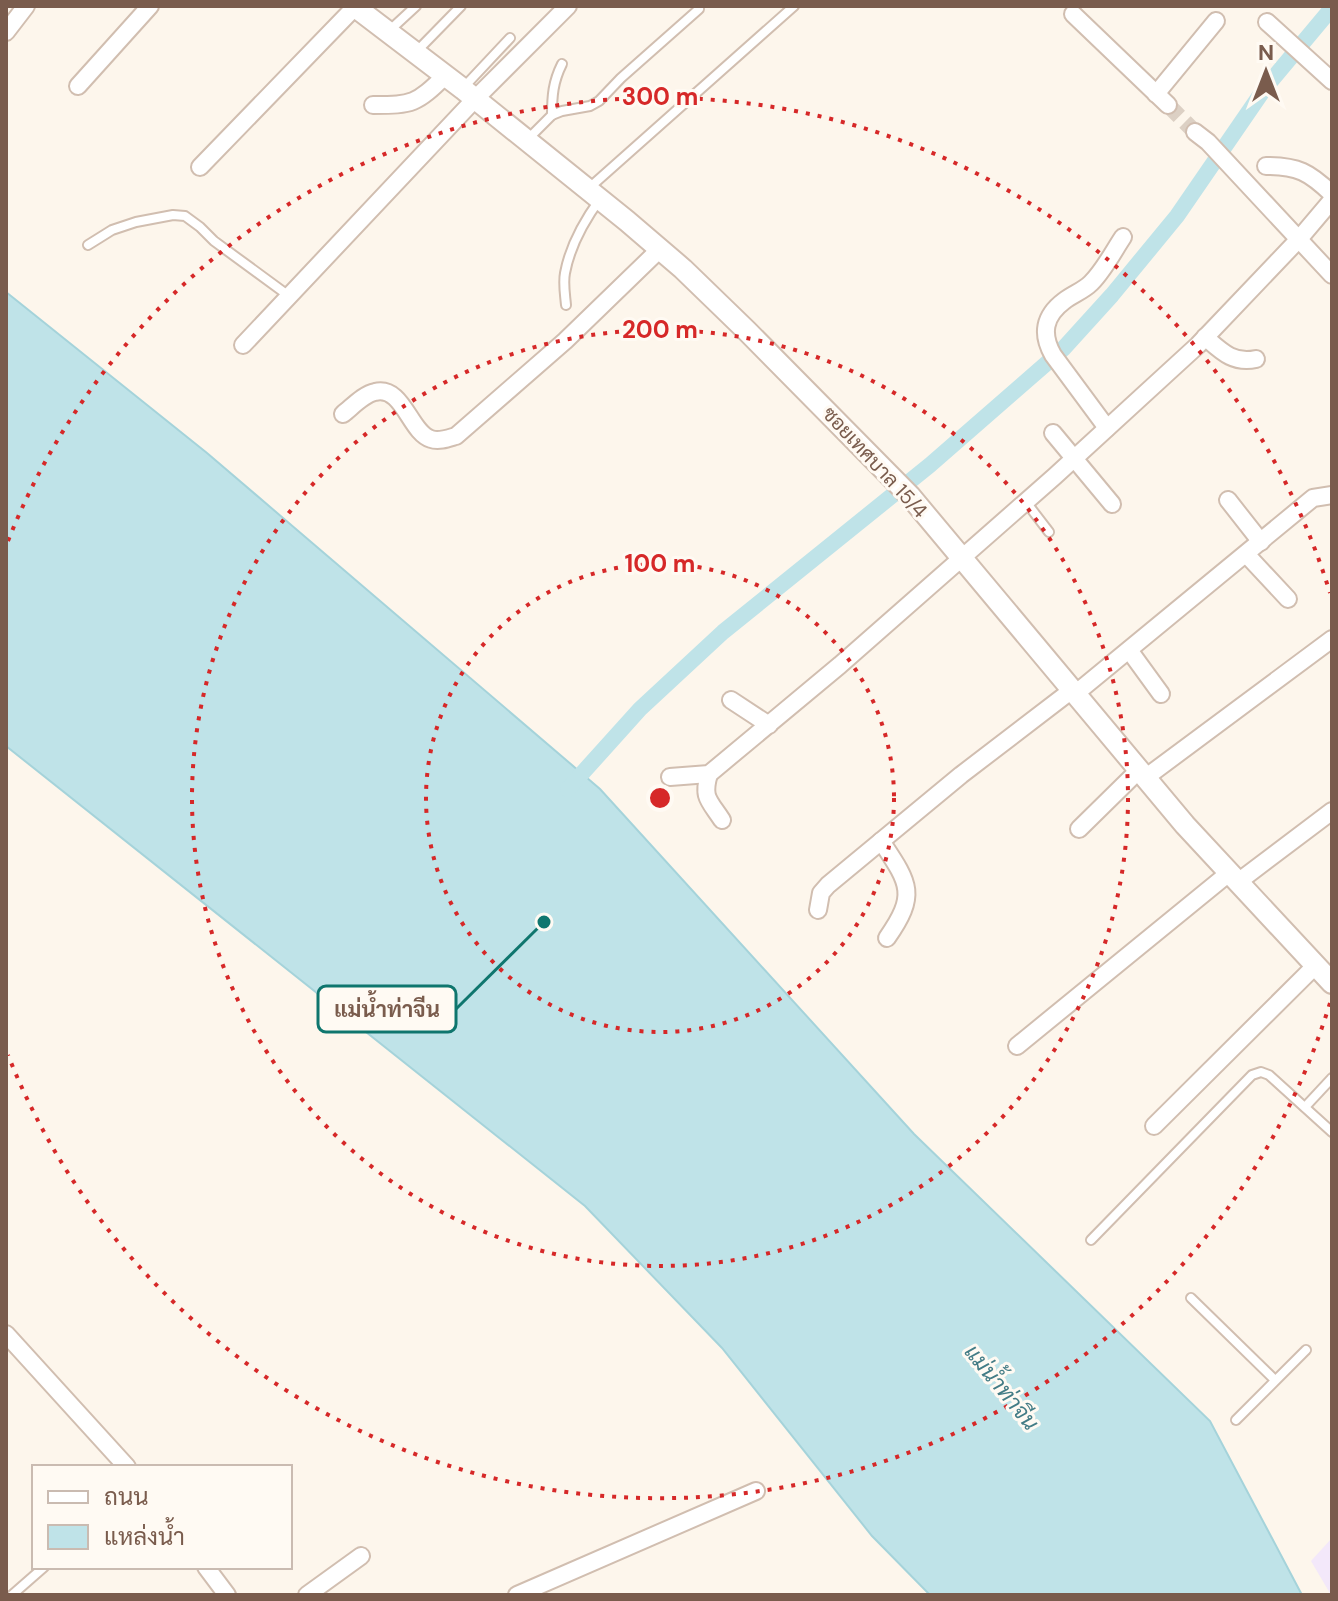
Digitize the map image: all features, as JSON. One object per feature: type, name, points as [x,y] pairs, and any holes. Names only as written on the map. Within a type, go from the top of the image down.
[{"type":"street","points":[[6,32],[26,6]]},
{"type":"street","points":[[78,86],[150,6]]},
{"type":"street","points":[[200,167],[354,6]]},
{"type":"street","name":"ซอยเทศบาล 15/4","points":[[354,6],[594,194],[683,269],[747,331],[910,496],[1142,774],[1332,983]]},
{"type":"street","points":[[243,345],[469,94],[568,6]]},
{"type":"street","points":[[1073,14],[1162,99],[1216,21]]},
{"type":"street","points":[[1267,22],[1332,81]]},
{"type":"street","points":[[373,105],[416,102],[445,76]]},
{"type":"street","points":[[1201,137],[1332,275]]},
{"type":"street","points":[[1266,166],[1302,170],[1315,177],[1332,194]]},
{"type":"street","points":[[722,820],[707,797],[705,788],[709,774],[840,665],[1073,460],[1205,337],[1332,200]]},
{"type":"street","points":[[1107,428],[1050,350],[1044,334],[1056,308],[1091,283],[1123,237]]},
{"type":"street","points":[[343,414],[377,391],[389,394],[431,439],[456,436],[565,341],[660,249]]},
{"type":"street","points":[[1205,337],[1237,361],[1256,359]]},
{"type":"street","points":[[1053,433],[1112,504]]},
{"type":"street","points":[[818,910],[821,893],[828,885],[961,775],[1129,650],[1313,498],[1332,495]]},
{"type":"street","points":[[1228,500],[1261,542]]},
{"type":"street","points":[[1246,554],[1288,599]]},
{"type":"street","points":[[1079,829],[1142,774],[1332,639]]},
{"type":"street","points":[[1129,650],[1161,694]]},
{"type":"street","points":[[731,700],[769,725]]},
{"type":"street","points":[[670,777],[709,774]]},
{"type":"street","points":[[1017,1046],[1234,878],[1332,811]]},
{"type":"street","points":[[881,841],[902,873],[906,885],[904,911],[887,938]]},
{"type":"street","points":[[1154,1126],[1315,966]]},
{"type":"street","points":[[6,1334],[125,1465]]},
{"type":"street","points":[[517,1595],[756,1491]]},
{"type":"street","points":[[307,1595],[361,1556]]},
{"type":"street","points":[[208,1569],[227,1595]]},
{"type":"lane","points":[[388,32],[416,6]]},
{"type":"lane","points":[[415,52],[461,6]]},
{"type":"lane","points":[[566,305],[564,276],[594,194],[794,6]]},
{"type":"lane","points":[[527,140],[552,115],[599,101],[699,9]]},
{"type":"lane","points":[[469,94],[510,38]]},
{"type":"lane","points":[[552,115],[554,80],[562,64]]},
{"type":"lane","points":[[88,245],[112,230],[136,222],[173,215],[185,216],[289,297]]},
{"type":"lane","points":[[1026,502],[1049,532]]},
{"type":"lane","points":[[1091,1240],[1252,1075],[1261,1072],[1269,1075],[1332,1132]]},
{"type":"lane","points":[[1305,1107],[1332,1078]]},
{"type":"lane","points":[[1191,1298],[1275,1380]]},
{"type":"lane","points":[[1236,1420],[1306,1350]]},
{"type":"lane","points":[[12,1595],[42,1569]]},
{"type":"shaded area","points":[[1332,1538],[1332,1595],[1331,1595],[1311,1561]]},
{"type":"water","points":[[6,292],[207,453],[600,789],[914,1134],[1210,1421],[1302,1595],[930,1595],[872,1536],[722,1348],[585,1206],[6,746]]},
{"type":"waterway","points":[[568,789],[640,709],[723,632],[930,465],[1063,349],[1177,216],[1265,88],[1332,8]]},
{"type":"tunnel","points":[[1168,105],[1195,132]]},
{"type":"place","name":"แม่น้ำท่าจีน","points":[[544,922]]}]
